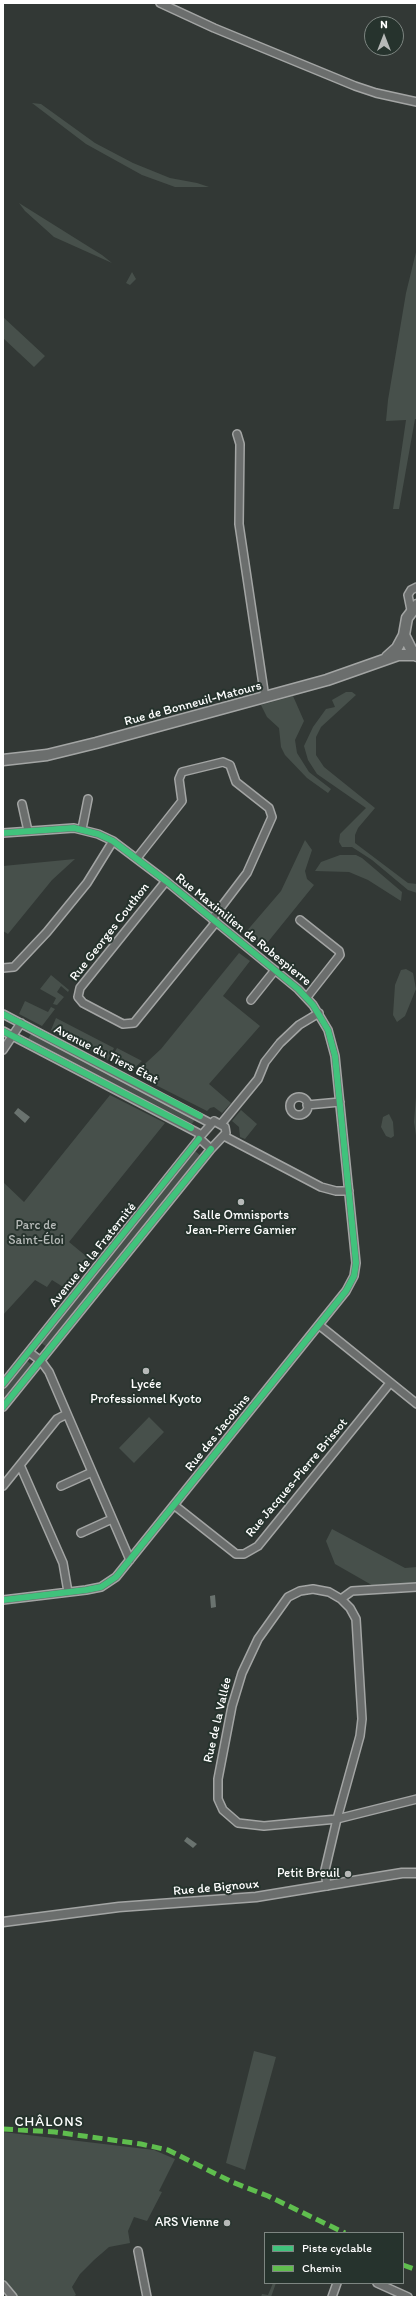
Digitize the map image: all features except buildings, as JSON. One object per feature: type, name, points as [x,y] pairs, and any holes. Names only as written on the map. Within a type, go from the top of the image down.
[{"type":"main road","name":"Rue de Bonneuil-Matours","points":[[386,659],[397,648],[404,635],[407,618],[414,607]]},
{"type":"main road","points":[[404,635],[416,656]]},
{"type":"main road","name":"Rue de Bonneuil-Matours","points":[[3,760],[60,752],[265,698],[343,675],[398,655],[416,656]]},
{"type":"street","points":[[160,3],[214,28],[355,86],[376,93],[417,102]]},
{"type":"street","points":[[237,434],[240,444],[239,524],[265,698]]},
{"type":"street","points":[[414,607],[408,595],[411,590],[417,587]]},
{"type":"street","points":[[137,858],[182,802],[179,779],[182,772],[218,763],[230,765],[236,782],[269,808],[272,817],[247,873],[214,920]]},
{"type":"street","points":[[82,829],[88,798]]},
{"type":"street","points":[[22,804],[28,830]]},
{"type":"street","name":"Rue Maximilien de Robespierre","points":[[3,833],[64,828],[82,829],[113,841],[166,881],[307,997],[319,1013],[328,1030],[333,1046],[349,1190]]},
{"type":"street","points":[[3,968],[14,967],[51,927],[86,883],[113,841]]},
{"type":"street","name":"Rue Georges Couthon","points":[[166,881],[80,988],[78,998],[83,1003],[123,1024],[134,1023],[214,920]]},
{"type":"street","points":[[300,920],[339,951],[340,955],[307,997]]},
{"type":"street","points":[[250,1000],[275,970]]},
{"type":"street","points":[[319,1013],[299,1025],[280,1043],[265,1062],[258,1079],[221,1124],[226,1131],[224,1136],[322,1187],[336,1191],[349,1190]]},
{"type":"street","name":"Avenue du Tiers État","points":[[3,1014],[210,1122],[216,1121],[221,1124]]},
{"type":"street","points":[[3,1050],[14,1037],[21,1023]]},
{"type":"street","name":"Avenue du Tiers État","points":[[3,1031],[200,1137],[211,1149]]},
{"type":"street","points":[[307,1106],[340,1102]]},
{"type":"street","name":"Avenue de la Fraternité","points":[[3,1384],[200,1137],[210,1122]]},
{"type":"street","name":"Avenue de la Fraternité","points":[[3,1407],[211,1149],[224,1136]]},
{"type":"street","name":"Rue des Jacobins","points":[[3,1600],[95,1588],[106,1584],[116,1577],[346,1291],[355,1270],[356,1256],[349,1190]]},
{"type":"street","points":[[319,1325],[417,1404]]},
{"type":"street","points":[[29,1352],[40,1361],[49,1372],[130,1560]]},
{"type":"street","name":"Rue Jacques-Pierre Brissot","points":[[174,1505],[236,1554],[244,1554],[258,1546],[390,1383]]},
{"type":"street","points":[[3,1486],[57,1420],[67,1414]]},
{"type":"street","points":[[20,1465],[64,1563],[68,1592]]},
{"type":"street","points":[[61,1486],[92,1472]]},
{"type":"street","points":[[81,1533],[112,1519]]},
{"type":"street","points":[[327,1886],[325,1870],[337,1819],[360,1736],[362,1719],[356,1620],[350,1608],[341,1598],[352,1591],[417,1587]]},
{"type":"street","name":"Rue de la Vallée","points":[[341,1598],[329,1592],[313,1589],[300,1591],[288,1597],[255,1644],[242,1673],[232,1706],[218,1779],[218,1799],[223,1810],[238,1823],[264,1826],[337,1819],[417,1799]]},
{"type":"street","name":"Rue de Bignoux","points":[[3,1922],[16,1922],[119,1908],[256,1897],[402,1873],[417,1873]]},
{"type":"street","name":"Rue de Bignoux","points":[[3,1927],[16,1922]]},
{"type":"street","points":[[138,2251],[147,2297]]},
{"type":"street","points":[[332,2297],[337,2284]]},
{"type":"street","points":[[380,2284],[408,2297]]},
{"type":"street","points":[[3,2285],[13,2297]]},
{"type":"green space","points":[[32,103],[41,104],[95,143],[133,163],[170,178],[209,187],[175,187],[142,175],[86,144]]},
{"type":"green space","points":[[19,203],[102,255],[112,263],[54,237],[25,211]]},
{"type":"green space","points":[[417,248],[417,419],[415,419],[399,509],[393,509],[406,420],[386,421],[388,400],[406,293]]},
{"type":"green space","points":[[132,272],[136,279],[130,285],[126,283]]},
{"type":"green space","points":[[3,317],[45,356],[34,367],[3,338]]},
{"type":"green space","points":[[346,692],[352,692],[356,695],[321,727],[316,737],[316,755],[324,767],[375,808],[358,828],[355,835],[355,843],[408,883],[417,884],[417,893],[408,890],[372,860],[352,847],[342,847],[339,842],[340,834],[366,808],[317,774],[308,760],[304,746],[313,727],[326,709],[335,707],[332,700]]},
{"type":"green space","points":[[293,696],[304,721],[295,740],[297,753],[309,772],[331,789],[328,793],[307,778],[285,755],[281,747],[279,728],[267,717],[261,705]]},
{"type":"green space","points":[[305,840],[312,850],[305,871],[307,879],[314,885],[263,948],[245,933],[281,891]]},
{"type":"green space","points":[[340,855],[356,855],[362,858],[402,892],[401,901],[368,880],[349,872],[315,871],[321,862]]},
{"type":"green space","points":[[75,859],[52,880],[8,934],[3,931],[3,866]]},
{"type":"green space","points":[[239,953],[250,961],[223,996],[260,1026],[209,1084],[231,1103],[222,1113],[214,1107],[207,1111],[134,1074],[161,1049]]},
{"type":"green space","points":[[406,969],[413,973],[416,989],[405,1016],[397,1022],[393,1015],[395,985],[401,970]]},
{"type":"green space","points":[[51,975],[69,990],[68,992],[61,986],[57,992],[64,997],[57,1005],[53,1004],[56,998],[40,989]]},
{"type":"green space","points":[[25,1001],[48,1012],[51,1007],[55,1009],[42,1026],[19,1014]]},
{"type":"green space","points":[[56,1018],[114,1048],[108,1060],[51,1030]]},
{"type":"green space","points":[[32,1032],[197,1117],[191,1125],[27,1041]]},
{"type":"green space","points":[[117,1048],[142,1061],[130,1072],[110,1061]]},
{"type":"green space","name":"Parc de Saint-Éloi","points":[[110,1095],[165,1123],[69,1242],[92,1261],[68,1290],[52,1280],[47,1287],[35,1280],[3,1315],[3,1182],[24,1202]]},
{"type":"green space","points":[[417,1097],[417,1142],[414,1122]]},
{"type":"green space","points":[[241,1110],[257,1124],[245,1139],[240,1137],[239,1127],[232,1121]]},
{"type":"green space","points":[[389,1114],[393,1122],[394,1136],[391,1138],[386,1136],[381,1127],[383,1117]]},
{"type":"green space","points":[[194,1150],[202,1157],[48,1348],[40,1342]]},
{"type":"green space","points":[[25,1359],[33,1366],[3,1403],[3,1387]]},
{"type":"green space","points":[[149,1417],[164,1432],[134,1463],[119,1448]]},
{"type":"green space","points":[[332,1529],[405,1568],[417,1567],[417,1582],[377,1588],[335,1564],[326,1541]]},
{"type":"green space","points":[[254,2051],[276,2057],[245,2170],[226,2163]]},
{"type":"green space","points":[[3,2132],[154,2150],[175,2159],[159,2191],[162,2192],[147,2221],[134,2217],[128,2231],[130,2243],[109,2247],[94,2260],[80,2274],[72,2287],[76,2295],[73,2297],[18,2297],[3,2278]]},
{"type":"green space","points":[[273,2284],[276,2284],[271,2297],[261,2297],[262,2294],[268,2295]]},
{"type":"shaded area","points":[[18,1108],[30,1117],[25,1123],[14,1113]]},
{"type":"shaded area","points":[[215,1595],[216,1607],[211,1608],[210,1596]]},
{"type":"shaded area","points":[[187,1837],[197,1844],[193,1848],[184,1841]]},
{"type":"marked path","points":[[3,2129],[55,2132],[141,2144],[168,2150],[232,2182],[268,2196],[343,2232]]},
{"type":"marked path","points":[[404,2265],[417,2270]]},
{"type":"cycle path","points":[[3,833],[74,828],[98,834],[113,841],[166,881],[298,989],[313,1005],[328,1030],[335,1056],[356,1263],[354,1276],[346,1291],[116,1577],[101,1587],[3,1600]]},
{"type":"cycle path","points":[[3,1014],[200,1116]]},
{"type":"cycle path","points":[[3,1031],[191,1128]]},
{"type":"cycle path","points":[[3,1384],[199,1139]]},
{"type":"cycle path","points":[[3,1407],[211,1149]]},
{"type":"place","name":"Salle Omnisports Jean-Pierre Garnier","points":[[241,1202]]},
{"type":"place","name":"Lycée Professionnel Kyoto","points":[[146,1371]]},
{"type":"place","name":"Petit Breuil","points":[[348,1874]]},
{"type":"place","name":"ARS Vienne","points":[[227,2223]]},
{"type":"district","name":"CHÂLONS","points":[[49,2122]]}]
